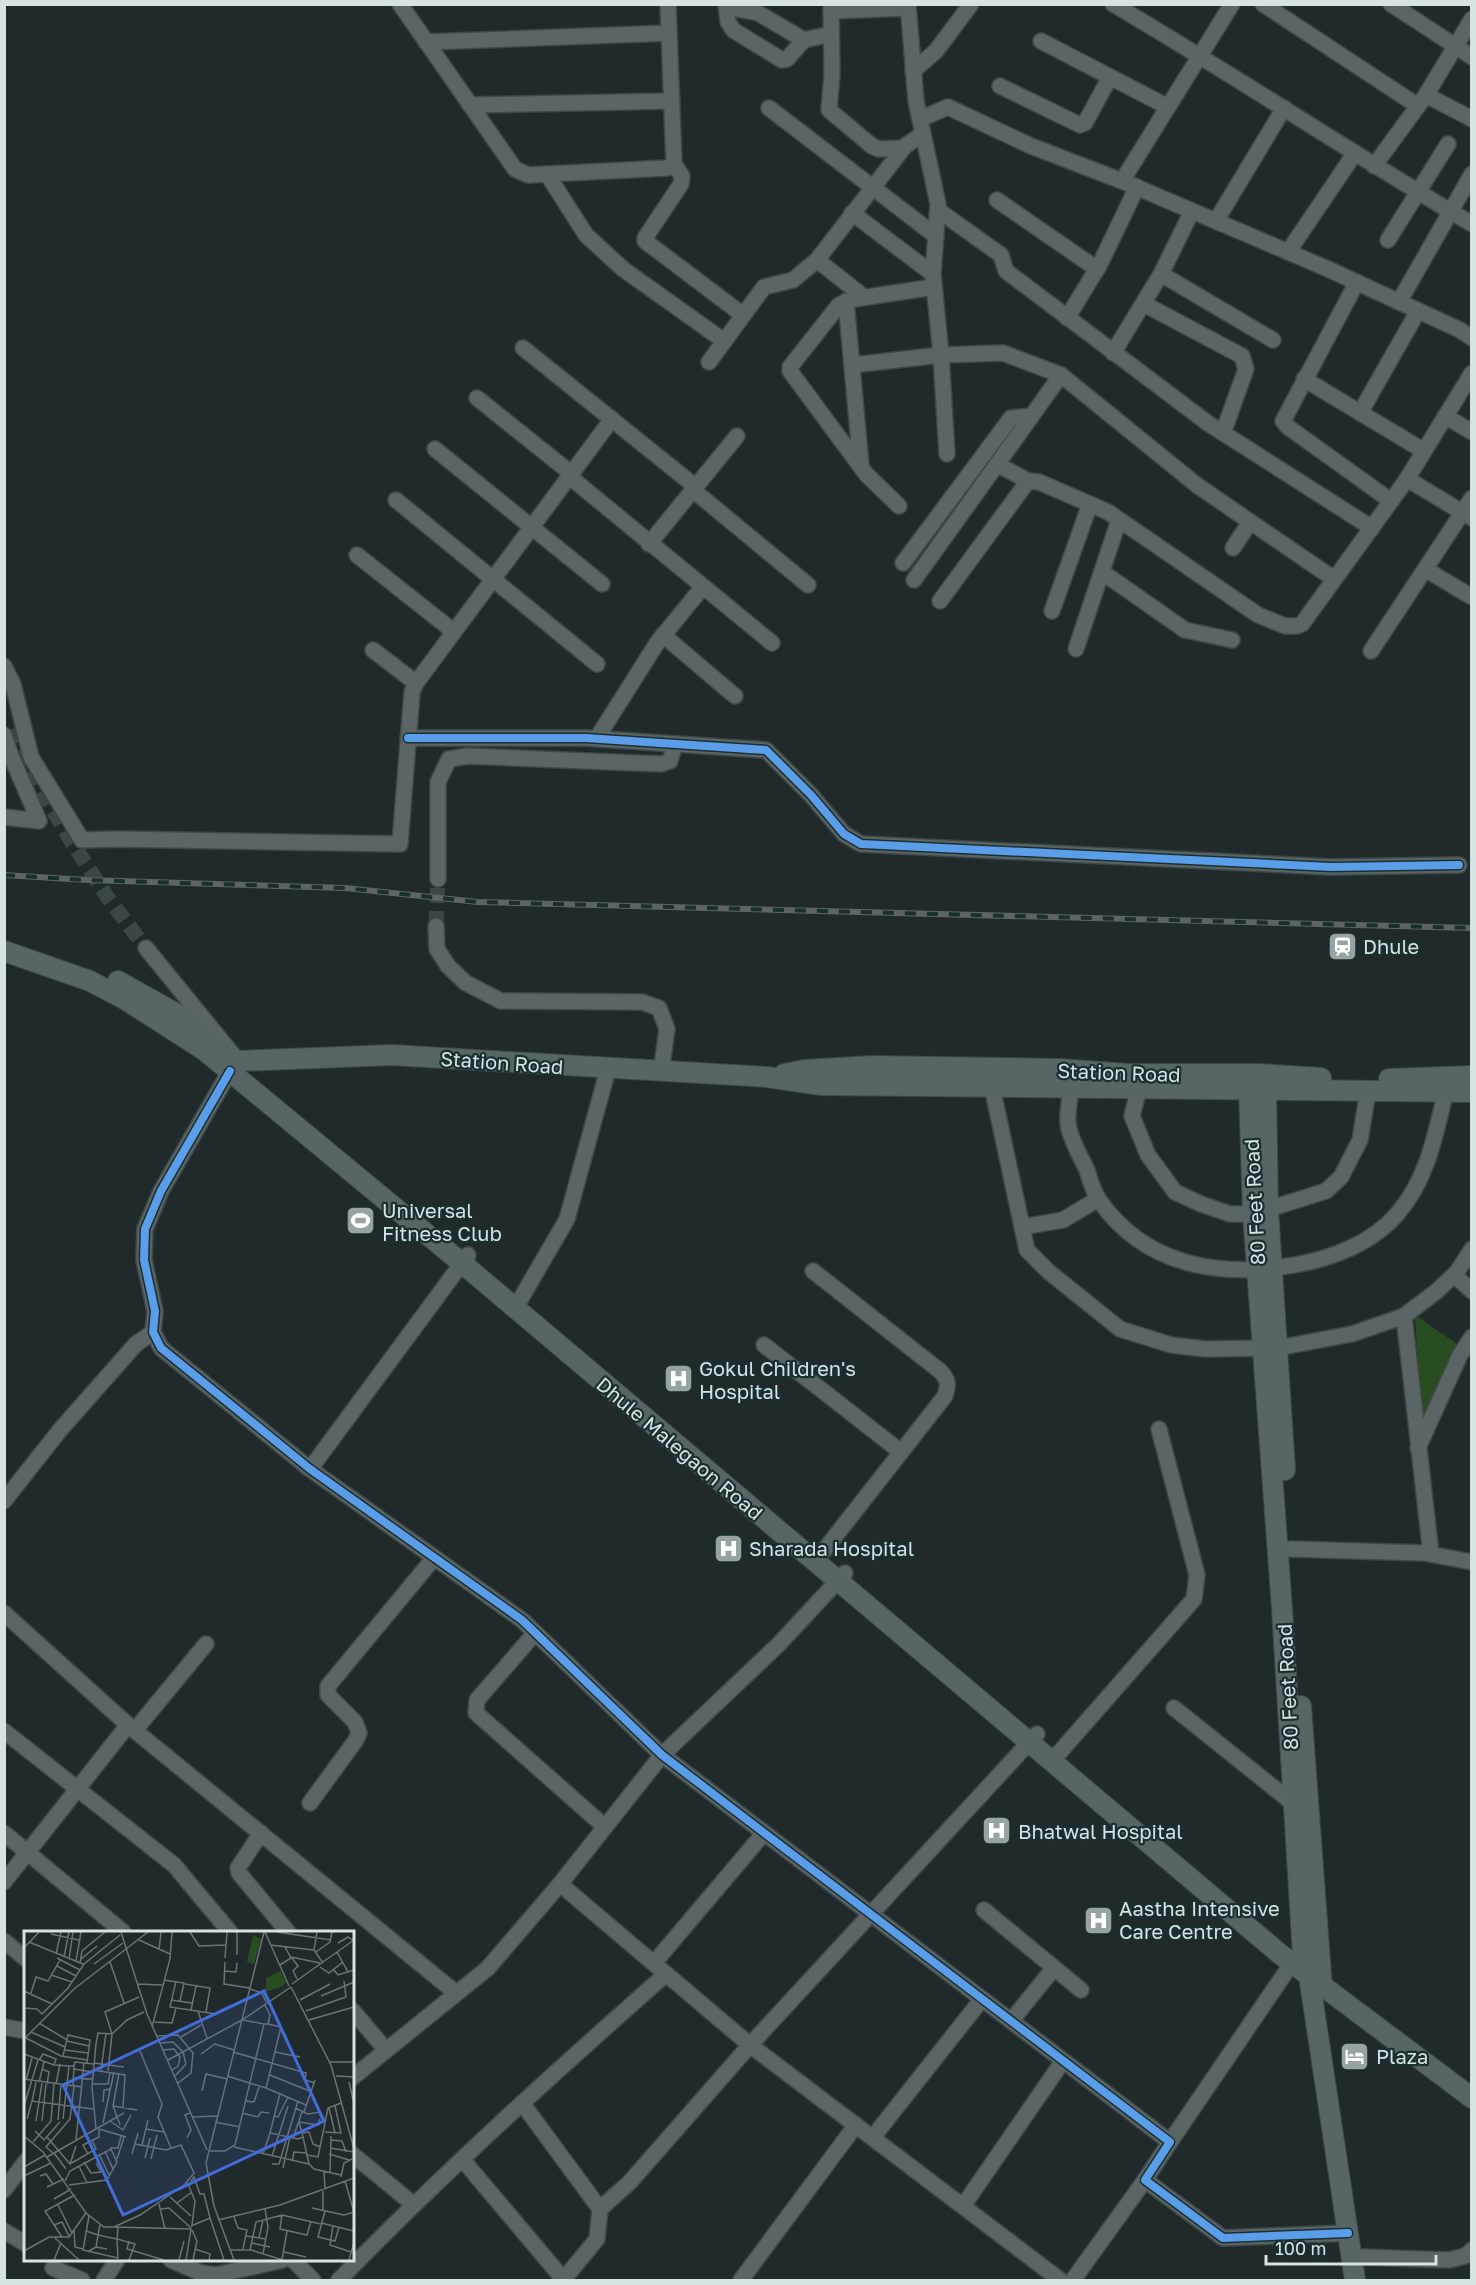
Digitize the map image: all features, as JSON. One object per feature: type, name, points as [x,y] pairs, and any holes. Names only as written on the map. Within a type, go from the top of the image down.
[{"type":"main road","name":"Dhule Malegaon Road","points":[[4,940],[25,945],[113,978],[177,1014],[234,1066],[1317,1977],[1472,2098]]},
{"type":"main road","name":"Dhule Malegaon Road","points":[[4,951],[90,981],[126,1000],[204,1050],[234,1066]]},
{"type":"main road","name":"Station Road","points":[[234,1066],[392,1055],[767,1077],[815,1084],[1472,1092]]},
{"type":"main road","name":"Station Road","points":[[767,1077],[804,1070],[872,1066],[1060,1069],[1127,1074],[1259,1074],[1359,1080],[1472,1076]]},
{"type":"main road","name":"80 Feet Road","points":[[1257,1089],[1260,1212],[1270,1348],[1294,1804],[1298,1959]]},
{"type":"main road","name":"80 Feet Road","points":[[1270,1348],[1291,1548],[1317,1977],[1348,2233],[1356,2280]]},
{"type":"main road","points":[[1033,1738],[1059,1753],[1298,1959]]},
{"type":"main road","name":"80 Feet Road","points":[[1317,1977],[1366,2280]]},
{"type":"main road","points":[[1317,1977],[1472,2082]]},
{"type":"street","points":[[400,4],[518,172],[528,175],[667,168],[674,164]]},
{"type":"street","points":[[668,4],[674,164],[682,176],[681,184],[645,241],[743,315]]},
{"type":"street","points":[[913,71],[936,51],[971,4]]},
{"type":"street","points":[[1113,4],[1200,55],[1374,166],[1472,224]]},
{"type":"street","points":[[1122,181],[1232,4]]},
{"type":"street","points":[[1263,4],[1422,100],[1472,119]]},
{"type":"street","points":[[1391,4],[1472,57]]},
{"type":"street","points":[[804,40],[758,13],[727,6],[728,22],[733,30],[782,60],[787,59],[804,40],[831,34]]},
{"type":"street","points":[[903,148],[879,149],[872,146],[829,110],[832,74],[831,8],[908,6],[913,71],[921,126],[938,204],[933,281],[941,355],[947,454]]},
{"type":"street","points":[[1374,166],[1422,100],[1472,19]]},
{"type":"street","points":[[426,42],[669,33]]},
{"type":"street","points":[[1041,41],[1168,107]]},
{"type":"street","points":[[1000,86],[1080,125],[1085,123],[1110,77]]},
{"type":"street","points":[[470,105],[672,101]]},
{"type":"street","points":[[770,108],[936,236]]},
{"type":"street","points":[[709,362],[764,287],[793,280],[817,260],[921,126],[948,108],[1031,146],[1122,181],[1357,282],[1471,336]]},
{"type":"street","points":[[1216,221],[1284,108]]},
{"type":"street","points":[[1388,240],[1449,144]]},
{"type":"street","points":[[1288,252],[1355,153]]},
{"type":"street","points":[[547,174],[586,235],[623,269],[724,341]]},
{"type":"street","points":[[1399,302],[1472,174]]},
{"type":"street","points":[[1066,318],[1097,269],[1137,188]]},
{"type":"street","points":[[997,200],[1097,269]]},
{"type":"street","points":[[938,210],[1000,255],[1006,271],[1113,353],[1223,433],[1372,528]]},
{"type":"street","points":[[1113,353],[1161,274],[1192,211]]},
{"type":"street","points":[[852,213],[933,281]]},
{"type":"street","points":[[817,260],[864,297]]},
{"type":"street","points":[[1161,274],[1273,340]]},
{"type":"street","points":[[899,506],[871,480],[790,371],[790,367],[834,308],[846,301],[933,281]]},
{"type":"street","points":[[1357,282],[1283,417],[1285,424],[1391,501]]},
{"type":"street","points":[[846,301],[861,467]]},
{"type":"street","points":[[1144,304],[1242,356],[1245,360],[1246,369],[1223,433]]},
{"type":"street","points":[[1360,412],[1418,311]]},
{"type":"street","points":[[523,348],[612,419],[808,585]]},
{"type":"street","points":[[852,365],[941,355],[1006,354],[1061,375],[1188,478],[1334,579]]},
{"type":"street","points":[[998,464],[1029,481],[1039,482],[1090,504],[1119,520],[1255,613],[1285,626],[1297,626],[1302,624],[1407,479],[1472,373]]},
{"type":"street","points":[[914,580],[1061,375]]},
{"type":"street","points":[[1304,379],[1424,451]]},
{"type":"street","points":[[477,398],[649,544],[772,643]]},
{"type":"street","points":[[903,563],[1011,418],[1031,416]]},
{"type":"street","points":[[1445,416],[1472,432]]},
{"type":"street","points":[[4,666],[13,684],[31,757],[82,840],[400,844],[412,692],[416,682],[612,419]]},
{"type":"street","points":[[649,544],[737,436]]},
{"type":"street","points":[[435,448],[602,584]]},
{"type":"street","points":[[1407,479],[1467,515]]},
{"type":"street","points":[[940,602],[1029,481]]},
{"type":"street","points":[[1371,651],[1425,569],[1467,515],[1472,498]]},
{"type":"street","points":[[396,500],[597,664]]},
{"type":"street","points":[[1052,611],[1090,504]]},
{"type":"street","points":[[1076,649],[1119,520]]},
{"type":"street","points":[[1233,548],[1250,522]]},
{"type":"street","points":[[357,555],[453,631]]},
{"type":"street","points":[[1425,569],[1472,597]]},
{"type":"street","points":[[1102,572],[1185,630],[1232,640]]},
{"type":"street","points":[[597,738],[663,635],[702,588]]},
{"type":"street","points":[[663,635],[735,696]]},
{"type":"street","points":[[373,650],[416,682]]},
{"type":"street","points":[[4,696],[7,736],[39,820],[4,817]]},
{"type":"street","points":[[408,738],[597,738],[766,750],[811,795],[844,834],[861,844],[1331,867],[1459,865]]},
{"type":"street","points":[[438,879],[438,782],[449,759],[468,756],[661,764],[670,761],[675,744]]},
{"type":"street","points":[[436,926],[437,949],[448,966],[466,983],[501,1001],[642,1002],[659,1008],[667,1029],[661,1072]]},
{"type":"street","points":[[146,948],[234,1066],[161,1191],[145,1229],[144,1260],[155,1311],[153,1332],[161,1348],[310,1469],[522,1620],[662,1755],[1170,2142]]},
{"type":"street","points":[[516,1303],[567,1219],[608,1069]]},
{"type":"street","points":[[992,1087],[1027,1250],[1088,1305],[1120,1329],[1171,1345],[1193,1348],[1270,1348],[1352,1334],[1404,1316],[1454,1275],[1472,1249]]},
{"type":"street","points":[[1071,1088],[1068,1125],[1098,1199],[1133,1237],[1157,1253],[1189,1263],[1222,1269],[1264,1269],[1315,1261],[1353,1247],[1380,1231],[1397,1215],[1414,1193],[1428,1164],[1446,1091]]},
{"type":"street","points":[[1139,1088],[1132,1116],[1148,1155],[1175,1192],[1230,1214],[1260,1212],[1326,1191],[1341,1177],[1360,1140],[1368,1091]]},
{"type":"street","points":[[1022,1227],[1063,1220],[1098,1199]]},
{"type":"street","points":[[310,1469],[464,1259]]},
{"type":"street","points":[[813,1271],[946,1378],[948,1386],[945,1396],[819,1558]]},
{"type":"street","points":[[1454,1275],[1472,1291]]},
{"type":"street","points":[[1404,1316],[1431,1554]]},
{"type":"street","points":[[4,1501],[10,1483],[136,1344],[153,1332]]},
{"type":"street","points":[[1418,1449],[1460,1354],[1472,1337]]},
{"type":"street","points":[[764,1345],[901,1452]]},
{"type":"street","points":[[1059,1753],[1194,1599],[1197,1575],[1160,1429]]},
{"type":"street","points":[[1291,1548],[1431,1554],[1472,1562]]},
{"type":"street","points":[[310,1803],[357,1740],[359,1733],[355,1722],[328,1695],[327,1686],[434,1558]]},
{"type":"street","points":[[354,2076],[488,1968],[560,1884],[662,1755],[779,1644],[841,1577]]},
{"type":"street","points":[[4,1613],[132,1727],[456,1993]]},
{"type":"street","points":[[535,1633],[477,1700],[476,1713],[605,1827]]},
{"type":"street","points":[[4,1882],[77,1789],[206,1644]]},
{"type":"street","points":[[1174,1708],[1294,1804]]},
{"type":"street","points":[[4,1731],[174,1865],[229,1931]]},
{"type":"street","points":[[600,2209],[630,2182],[750,2045],[1033,1738]]},
{"type":"street","points":[[4,1833],[122,1931]]},
{"type":"street","points":[[261,1833],[238,1868],[238,1873],[287,1931]]},
{"type":"street","points":[[654,1963],[764,1833]]},
{"type":"street","points":[[560,1884],[750,2045],[1060,2280]]},
{"type":"street","points":[[984,1910],[1081,1990]]},
{"type":"street","points":[[4,1941],[24,1957]]},
{"type":"street","points":[[1073,2280],[1298,1959]]},
{"type":"street","points":[[1011,2021],[1054,1968]]},
{"type":"street","points":[[339,2280],[413,2204],[462,2158],[666,1974]]},
{"type":"street","points":[[873,2137],[982,1999]]},
{"type":"street","points":[[354,2012],[386,2050]]},
{"type":"street","points":[[4,2027],[24,2031]]},
{"type":"street","points":[[963,2206],[1063,2061]]},
{"type":"street","points":[[462,2158],[564,2280],[597,2240],[600,2209],[522,2103]]},
{"type":"street","points":[[741,2280],[856,2125]]},
{"type":"street","points":[[354,2156],[413,2204]]},
{"type":"street","points":[[4,2190],[24,2166]]},
{"type":"street","points":[[1145,2180],[1223,2238],[1348,2233]]},
{"type":"street","points":[[4,2231],[24,2243]]},
{"type":"street","points":[[1362,2257],[1449,2260],[1465,2256],[1472,2250]]},
{"type":"street","points":[[104,2280],[116,2261]]},
{"type":"street","points":[[175,2261],[201,2273],[216,2275],[275,2261]]},
{"type":"street","points":[[296,2261],[314,2280]]},
{"type":"street","points":[[50,2269],[82,2280]]},
{"type":"green space","points":[[1415,1315],[1460,1346],[1422,1426]]},
{"type":"tunnel","points":[[15,728],[25,762],[71,841],[108,898],[146,948]]},
{"type":"tunnel","points":[[436,926],[438,879]]},
{"type":"railway","points":[[4,875],[87,880],[345,888],[478,902],[1472,928]]},
{"type":"cycle path","points":[[408,738],[586,738],[766,750],[811,795],[844,834],[861,844],[1331,867],[1459,865]]},
{"type":"cycle path","points":[[230,1071],[161,1191],[145,1229],[144,1260],[155,1311],[153,1332],[161,1348],[310,1469],[522,1620],[662,1755],[1170,2142],[1145,2180],[1223,2238],[1348,2233]]},
{"type":"place","name":"Dhule","points":[[1342,946]]},
{"type":"place","name":"Universal Fitness Club","points":[[361,1221]]},
{"type":"place","name":"Gokul Children's Hospital","points":[[678,1379]]},
{"type":"place","name":"Sharada Hospital","points":[[728,1548]]},
{"type":"place","name":"Bhatwal Hospital","points":[[997,1831]]},
{"type":"place","name":"Aastha Intensive Care Centre","points":[[1098,1920]]},
{"type":"place","name":"Plaza","points":[[1355,2056]]}]
